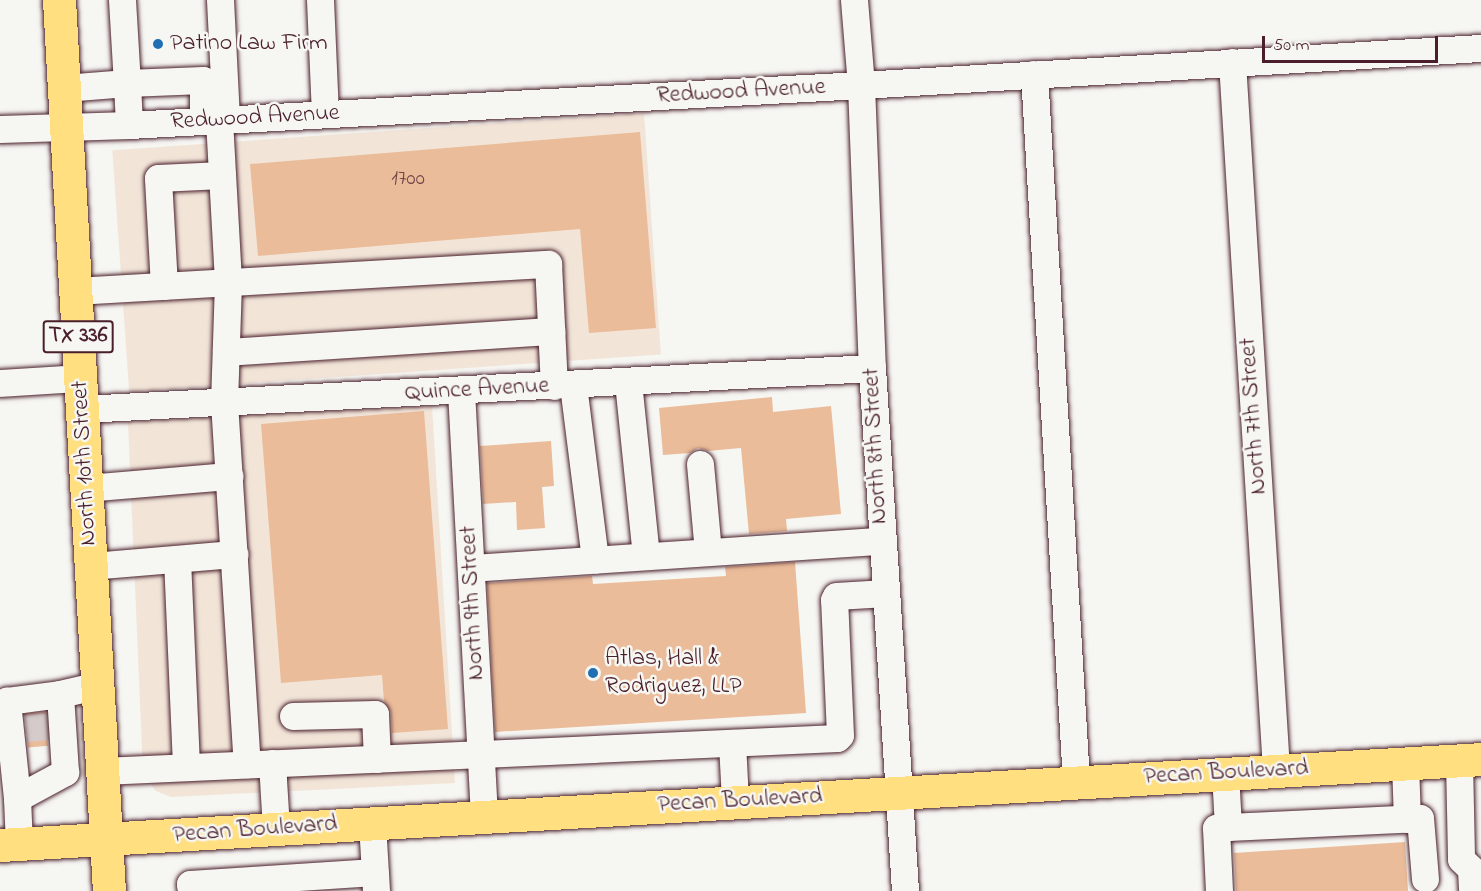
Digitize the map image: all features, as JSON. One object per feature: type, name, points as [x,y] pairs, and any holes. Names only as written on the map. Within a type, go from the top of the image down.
[{"type":"main road","name":"North 10th Street","points":[[59,0],[109,891]]},
{"type":"main road","name":"Pecan Boulevard","points":[[9,844],[1470,760]]},
{"type":"street","points":[[122,0],[129,124]]},
{"type":"street","points":[[220,0],[216,120],[222,175],[228,282],[225,402],[234,554],[259,764],[276,829]]},
{"type":"street","points":[[320,0],[325,114]]},
{"type":"street","name":"North 8th Street","points":[[854,0],[861,85],[872,368],[905,891]]},
{"type":"street","name":"Redwood Avenue","points":[[0,129],[66,128],[861,85],[1481,48]]},
{"type":"street","name":"North 7th Street","points":[[1232,62],[1276,770]]},
{"type":"street","points":[[1034,74],[1076,782]]},
{"type":"street","points":[[64,88],[203,80],[216,120]]},
{"type":"street","points":[[164,286],[158,178],[222,175]]},
{"type":"street","points":[[75,291],[548,264],[552,331],[564,385],[595,560]]},
{"type":"street","points":[[226,352],[552,331]]},
{"type":"street","name":"Quince Avenue","points":[[0,384],[81,393],[225,402],[872,368]]},
{"type":"street","points":[[628,382],[646,556]]},
{"type":"street","name":"North 9th Street","points":[[461,391],[484,815]]},
{"type":"street","points":[[700,465],[708,552]]},
{"type":"street","points":[[86,488],[229,476]]},
{"type":"street","points":[[471,568],[882,541]]},
{"type":"street","points":[[91,566],[234,554]]},
{"type":"street","points":[[177,559],[186,767]]},
{"type":"street","points":[[102,771],[837,738],[840,735],[834,600],[836,596],[886,593]]},
{"type":"street","points":[[17,798],[65,772],[37,727],[7,701],[60,694],[98,685]]},
{"type":"street","points":[[9,844],[17,798],[37,727],[60,694]]},
{"type":"street","points":[[293,716],[375,714],[377,759]]},
{"type":"street","points":[[732,743],[735,801]]},
{"type":"street","points":[[1470,760],[1461,859],[1471,869],[1472,891]]},
{"type":"street","points":[[1405,763],[1407,819]]},
{"type":"street","points":[[1225,773],[1228,827]]},
{"type":"street","points":[[1219,891],[1216,828],[1228,827],[1420,818],[1425,879]]},
{"type":"street","points":[[190,891],[190,884],[375,882],[372,823]]},
{"type":"shaded area","points":[[644,113],[661,354],[129,392],[112,150]]},
{"type":"shaded area","points":[[432,406],[455,783],[171,797],[156,791],[143,773],[128,422]]},
{"type":"building","points":[[640,132],[656,328],[589,333],[580,229],[258,256],[250,164]]},
{"type":"building","points":[[772,397],[773,412],[831,406],[841,514],[786,519],[787,531],[749,534],[741,448],[708,451],[698,448],[690,453],[663,455],[659,408]]},
{"type":"building","points":[[424,411],[448,729],[392,733],[391,713],[384,701],[382,675],[281,683],[261,424]]},
{"type":"building","points":[[551,441],[554,486],[542,487],[545,528],[517,530],[516,502],[483,504],[480,446]]},
{"type":"building","name":"Atlas, Hall & Rodriguez, LLP","points":[[795,562],[806,713],[495,732],[487,583],[592,576],[593,584],[726,576],[725,567]]},
{"type":"building","points":[[45,712],[48,746],[28,748],[25,714]]},
{"type":"building","points":[[1405,842],[1408,891],[1236,891],[1234,853]]},
{"type":"tunnel","points":[[26,728],[51,726]]},
{"type":"place","name":"Patino Law Firm","points":[[158,44]]},
{"type":"place","name":"Atlas, Hall & Rodriguez, LLP","points":[[593,673]]}]
